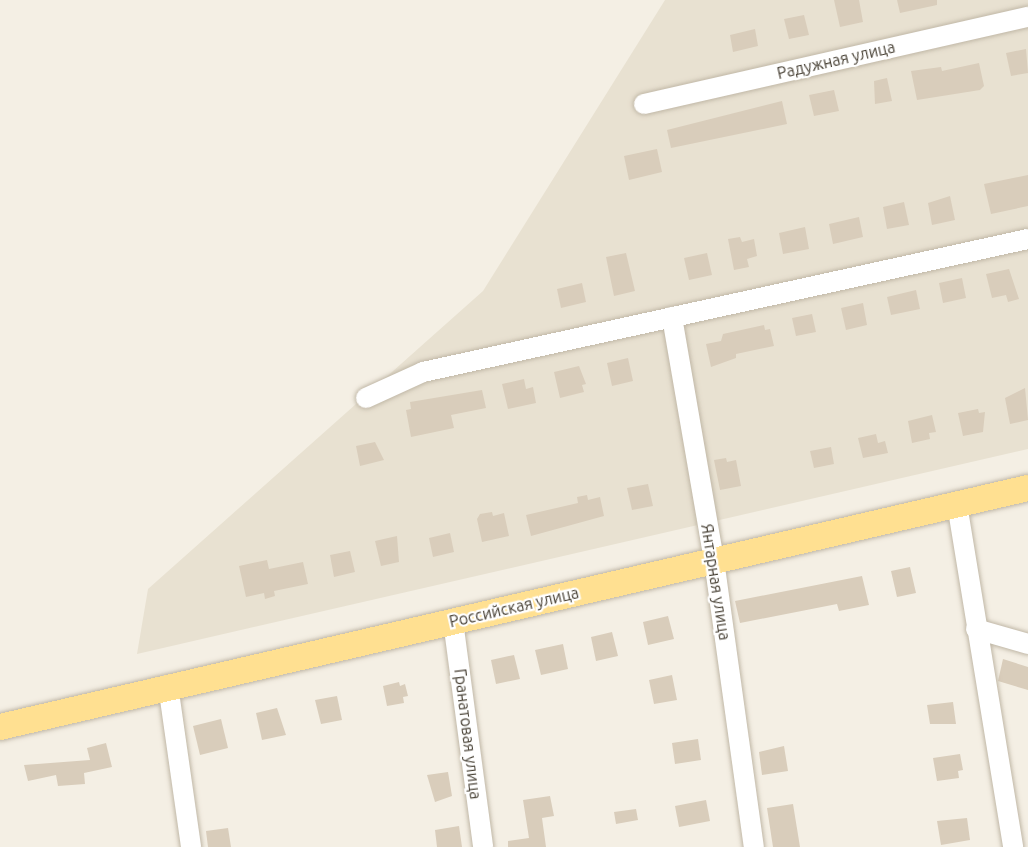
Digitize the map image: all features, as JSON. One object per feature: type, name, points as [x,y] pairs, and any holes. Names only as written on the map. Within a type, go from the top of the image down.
[{"type":"main road","name":"Российская улица","points":[[0,726],[1028,488]]},
{"type":"street","name":"Радужная улица","points":[[644,104],[1028,17]]},
{"type":"street","points":[[366,398],[423,372],[1028,239]]},
{"type":"street","name":"Янтарная улица","points":[[672,317],[714,560],[754,847]]},
{"type":"street","points":[[957,504],[1013,847]]},
{"type":"street","name":"Гранатовая улица","points":[[453,621],[483,847]]},
{"type":"street","points":[[976,629],[1028,644]]},
{"type":"street","points":[[168,686],[191,847]]},
{"type":"shaded area","points":[[665,0],[1028,0],[1028,449],[137,654],[148,589],[483,291]]},
{"type":"building","points":[[834,0],[859,0],[863,22],[840,27]]},
{"type":"building","points":[[897,0],[937,0],[937,5],[900,13]]},
{"type":"building","points":[[804,15],[809,35],[789,39],[784,19]]},
{"type":"building","points":[[755,29],[758,46],[733,52],[730,35]]},
{"type":"building","points":[[1026,49],[1028,73],[1011,76],[1006,53]]},
{"type":"building","points":[[979,63],[984,86],[980,90],[917,100],[911,71],[941,67],[942,71]]},
{"type":"building","points":[[887,78],[892,101],[875,104],[874,81]]},
{"type":"building","points":[[834,90],[839,111],[814,116],[809,95]]},
{"type":"building","points":[[782,101],[787,124],[671,148],[667,130]]},
{"type":"building","points":[[657,149],[662,172],[629,180],[624,156]]},
{"type":"building","points":[[1028,175],[1028,206],[991,214],[984,184]]},
{"type":"building","points":[[950,196],[955,220],[932,225],[928,203]]},
{"type":"building","points":[[904,202],[909,225],[887,229],[883,207]]},
{"type":"building","points":[[859,217],[863,237],[833,244],[829,224]]},
{"type":"building","points":[[805,227],[809,249],[783,254],[779,233]]},
{"type":"building","points":[[740,237],[742,242],[754,239],[757,256],[747,259],[749,267],[734,270],[728,239]]},
{"type":"building","points":[[626,253],[635,291],[614,296],[606,257]]},
{"type":"building","points":[[707,253],[712,275],[689,280],[684,258]]},
{"type":"building","points":[[1009,269],[1019,299],[1008,302],[1006,295],[992,298],[986,274]]},
{"type":"building","points":[[962,278],[966,298],[943,303],[939,283]]},
{"type":"building","points":[[582,283],[586,302],[561,308],[557,289]]},
{"type":"building","points":[[916,290],[920,309],[891,315],[887,297]]},
{"type":"building","points":[[863,303],[867,325],[846,330],[841,308]]},
{"type":"building","points":[[812,314],[816,332],[796,336],[792,318]]},
{"type":"building","points":[[764,325],[765,330],[770,329],[774,346],[736,354],[736,358],[711,367],[706,344],[721,341],[723,334]]},
{"type":"building","points":[[628,358],[633,381],[612,386],[607,363]]},
{"type":"building","points":[[579,366],[586,384],[582,385],[584,392],[560,398],[554,372]]},
{"type":"building","points":[[524,379],[526,389],[533,387],[536,403],[508,409],[502,384]]},
{"type":"building","points":[[1025,388],[1028,420],[1010,424],[1005,398]]},
{"type":"building","points":[[482,390],[486,408],[451,415],[454,428],[411,437],[406,410],[411,409],[410,402]]},
{"type":"building","points":[[978,409],[979,413],[985,412],[983,432],[963,436],[958,413]]},
{"type":"building","points":[[932,415],[936,432],[929,433],[930,439],[912,443],[908,421]]},
{"type":"building","points":[[876,434],[878,443],[885,441],[888,453],[863,458],[858,438]]},
{"type":"building","points":[[375,442],[384,460],[360,466],[356,446]]},
{"type":"building","points":[[831,447],[834,464],[814,468],[810,451]]},
{"type":"building","points":[[726,458],[727,462],[736,460],[741,486],[720,490],[714,460]]},
{"type":"building","points":[[648,484],[653,506],[632,510],[627,488]]},
{"type":"building","points":[[587,495],[588,500],[600,497],[604,516],[531,536],[526,515],[578,503],[577,497]]},
{"type":"building","points":[[492,512],[493,516],[504,513],[509,536],[482,542],[477,519],[480,514]]},
{"type":"building","points":[[450,533],[454,552],[433,557],[429,538]]},
{"type":"building","points":[[397,536],[399,562],[381,566],[375,541]]},
{"type":"building","points":[[350,551],[355,572],[334,577],[330,555]]},
{"type":"building","points":[[267,560],[269,569],[303,562],[308,584],[274,591],[275,596],[265,599],[264,593],[246,597],[239,566]]},
{"type":"building","points":[[910,567],[916,593],[897,597],[891,571]]},
{"type":"building","points":[[862,576],[869,605],[839,611],[837,604],[740,623],[735,601]]},
{"type":"building","points":[[668,616],[674,639],[648,645],[643,622]]},
{"type":"building","points":[[612,632],[618,656],[596,661],[591,637]]},
{"type":"building","points":[[563,644],[568,669],[541,675],[535,650]]},
{"type":"building","points":[[514,655],[520,679],[496,684],[491,660]]},
{"type":"building","points":[[1003,659],[1028,667],[1028,690],[998,681]]},
{"type":"building","points":[[672,675],[677,700],[654,704],[649,680]]},
{"type":"building","points":[[399,682],[400,686],[405,684],[408,696],[403,697],[404,703],[387,706],[383,686]]},
{"type":"building","points":[[337,696],[342,720],[321,724],[315,700]]},
{"type":"building","points":[[953,702],[956,724],[930,724],[927,705]]},
{"type":"building","points":[[277,708],[286,735],[262,740],[256,713]]},
{"type":"building","points":[[221,719],[228,748],[200,755],[193,726]]},
{"type":"building","points":[[698,739],[701,760],[675,764],[672,743]]},
{"type":"building","points":[[106,743],[112,767],[84,773],[85,784],[58,786],[56,775],[28,781],[24,765],[90,760],[87,748]]},
{"type":"building","points":[[784,746],[788,771],[762,775],[759,752]]},
{"type":"building","points":[[960,754],[963,770],[958,771],[959,778],[937,781],[933,758]]},
{"type":"building","points":[[448,772],[452,796],[435,802],[427,775]]},
{"type":"building","points":[[550,796],[554,816],[542,818],[546,847],[508,847],[508,841],[529,838],[523,800]]},
{"type":"building","points":[[706,800],[710,821],[679,827],[675,806]]},
{"type":"building","points":[[793,804],[800,847],[773,847],[767,808]]},
{"type":"building","points":[[636,809],[638,820],[616,824],[614,812]]},
{"type":"building","points":[[967,818],[970,840],[941,845],[937,821]]},
{"type":"building","points":[[459,826],[462,847],[437,847],[435,830]]},
{"type":"building","points":[[228,828],[231,847],[208,847],[206,831]]}]
